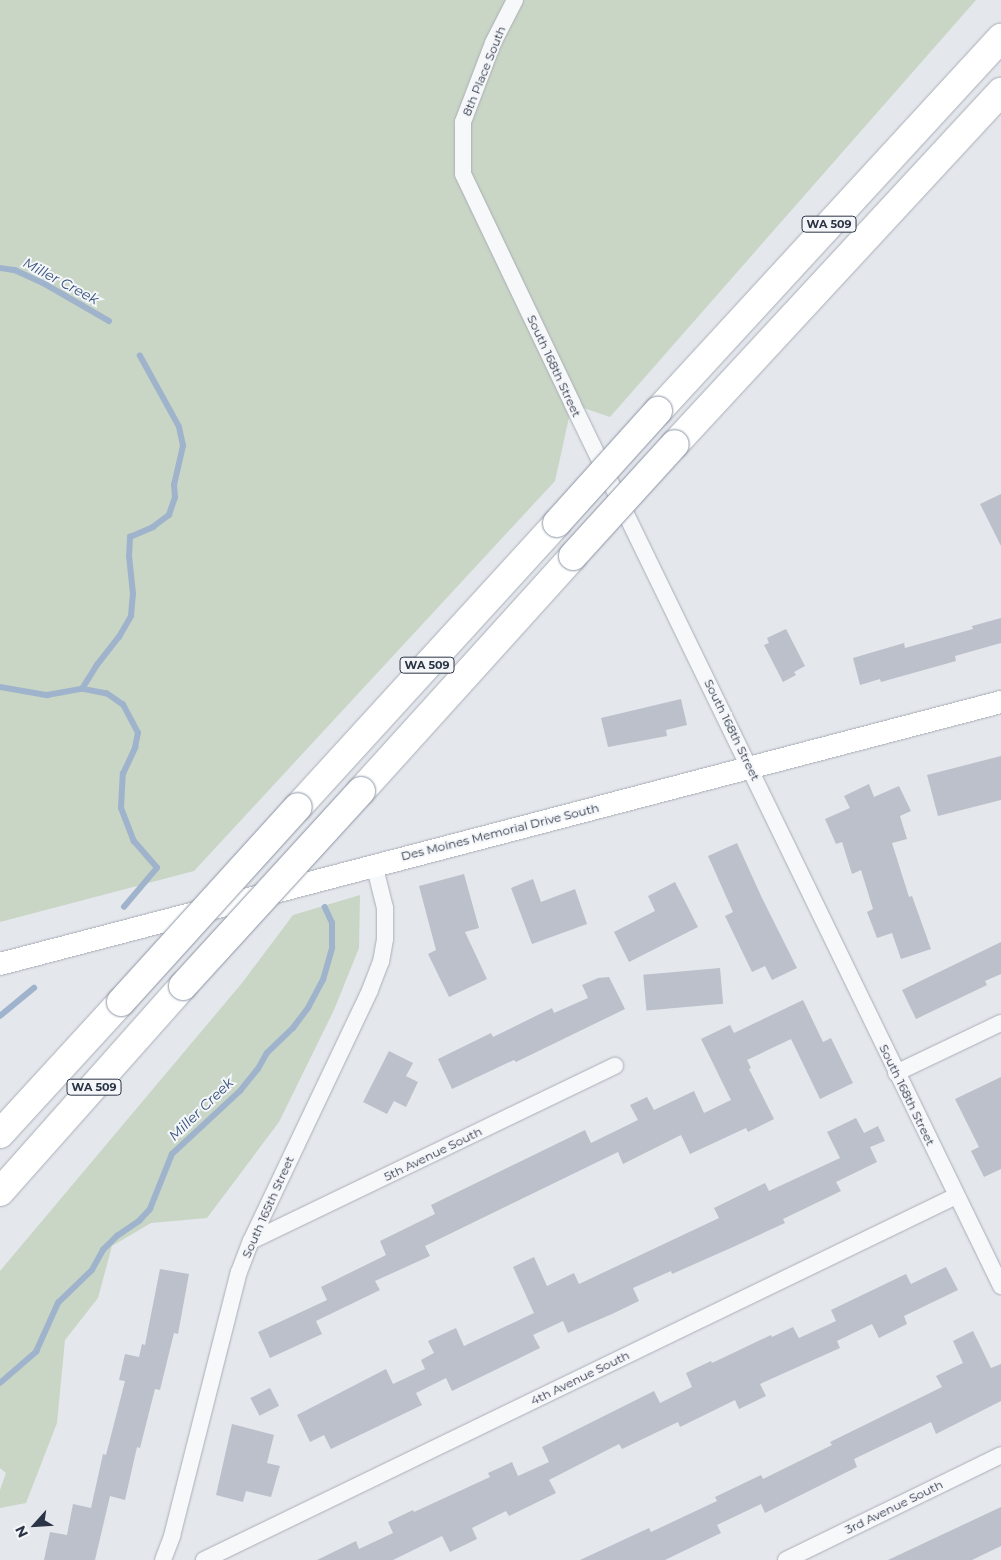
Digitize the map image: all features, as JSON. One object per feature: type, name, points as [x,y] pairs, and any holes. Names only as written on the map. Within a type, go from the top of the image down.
[{"type":"highway","name":"WA 509","points":[[0,1134],[658,411],[1001,38]]},
{"type":"highway","name":"WA 509","points":[[1,1192],[183,986],[573,556],[1001,92]]},
{"type":"main road","name":"Des Moines Memorial Drive South","points":[[0,964],[374,864],[750,769],[1001,702]]},
{"type":"street","name":"8th Place South","points":[[463,174],[464,122],[493,43],[516,0]]},
{"type":"street","name":"South 168th Street","points":[[463,174],[572,404],[1001,1286]]},
{"type":"street","name":"South 165th Street","points":[[163,1560],[175,1526],[239,1272],[251,1241],[370,990],[381,962],[385,939],[385,908],[374,864]]},
{"type":"street","points":[[896,1073],[1001,1023]]},
{"type":"street","name":"5th Avenue South","points":[[251,1241],[616,1066]]},
{"type":"street","name":"4th Avenue South","points":[[204,1560],[956,1196]]},
{"type":"street","name":"3rd Avenue South","points":[[786,1560],[1001,1455]]},
{"type":"green space","points":[[0,0],[976,0],[610,417],[572,404],[555,481],[194,871],[0,922]]},
{"type":"green space","points":[[360,895],[359,948],[334,1010],[279,1122],[207,1218],[151,1223],[112,1246],[98,1298],[65,1340],[57,1423],[26,1503],[0,1508],[0,1490],[6,1473],[0,1468],[0,1271],[242,983],[293,915]]},
{"type":"building","points":[[1001,494],[1001,546],[980,504]]},
{"type":"building","points":[[1001,618],[1001,643],[955,656],[956,661],[881,682],[880,679],[860,685],[853,658],[904,643],[905,648],[973,629],[972,626]]},
{"type":"building","points":[[786,629],[805,666],[794,672],[796,675],[783,682],[764,645],[769,643],[767,638]]},
{"type":"building","points":[[681,699],[687,725],[666,730],[667,736],[608,747],[601,718]]},
{"type":"building","points":[[1001,756],[1001,800],[938,816],[927,775]]},
{"type":"building","points":[[869,784],[874,797],[899,786],[911,811],[900,816],[907,839],[892,843],[909,897],[912,896],[931,949],[901,959],[892,933],[877,938],[867,912],[873,909],[861,870],[852,874],[842,842],[836,844],[825,819],[850,808],[844,796]]},
{"type":"building","points":[[737,843],[797,968],[772,980],[765,966],[752,972],[725,916],[733,912],[708,856]]},
{"type":"building","points":[[464,874],[479,928],[465,932],[487,979],[449,997],[428,954],[436,950],[419,886]]},
{"type":"building","points":[[533,879],[541,902],[575,889],[587,924],[532,944],[511,888]]},
{"type":"building","points":[[675,882],[698,927],[629,962],[614,932],[655,911],[648,896]]},
{"type":"building","points":[[1001,942],[1001,974],[985,981],[987,985],[916,1019],[902,990]]},
{"type":"building","points":[[720,968],[723,1004],[646,1011],[643,975]]},
{"type":"building","points":[[609,977],[625,1009],[516,1062],[514,1060],[452,1089],[438,1059],[491,1033],[493,1037],[552,1008],[554,1013],[588,998],[582,985],[598,978]]},
{"type":"building","points":[[803,1000],[823,1042],[831,1038],[853,1083],[820,1099],[791,1039],[747,1060],[751,1068],[749,1069],[774,1119],[748,1132],[746,1128],[690,1154],[681,1135],[623,1164],[618,1152],[425,1246],[430,1256],[375,1281],[380,1290],[316,1321],[322,1334],[270,1358],[258,1332],[327,1300],[321,1287],[386,1255],[380,1241],[435,1214],[431,1205],[585,1130],[591,1143],[638,1120],[630,1105],[647,1097],[654,1110],[694,1091],[704,1113],[731,1100],[701,1039],[730,1025],[734,1033]]},
{"type":"building","points":[[389,1051],[413,1063],[406,1076],[418,1082],[406,1107],[394,1101],[387,1114],[363,1102]]},
{"type":"building","points":[[1001,1077],[1001,1169],[984,1177],[971,1151],[979,1147],[955,1099]]},
{"type":"building","points":[[856,1118],[864,1133],[878,1126],[885,1141],[870,1147],[877,1162],[836,1182],[841,1191],[783,1219],[785,1223],[672,1274],[671,1271],[633,1288],[639,1301],[612,1314],[568,1333],[563,1321],[533,1335],[540,1348],[452,1391],[446,1378],[416,1393],[422,1405],[331,1449],[324,1435],[310,1442],[297,1415],[386,1369],[393,1384],[425,1369],[421,1360],[434,1353],[428,1341],[456,1328],[464,1346],[534,1313],[513,1267],[534,1257],[547,1286],[574,1273],[579,1284],[719,1218],[714,1208],[765,1183],[769,1191],[840,1158],[827,1132]]},
{"type":"building","points":[[946,1267],[958,1290],[904,1316],[907,1324],[879,1338],[872,1324],[837,1341],[840,1348],[760,1384],[766,1396],[739,1409],[735,1400],[680,1427],[678,1422],[622,1449],[619,1444],[549,1480],[556,1493],[509,1516],[506,1511],[472,1528],[477,1539],[450,1552],[442,1536],[393,1560],[317,1560],[356,1541],[359,1549],[393,1533],[388,1522],[490,1477],[488,1473],[512,1462],[518,1476],[549,1462],[542,1447],[654,1391],[660,1403],[692,1387],[686,1373],[711,1361],[712,1363],[771,1335],[772,1337],[793,1327],[799,1338],[836,1321],[831,1310],[906,1274],[911,1284]]},
{"type":"building","points":[[160,1269],[189,1274],[178,1334],[174,1333],[160,1390],[155,1389],[140,1448],[137,1447],[125,1500],[110,1496],[95,1560],[44,1560],[50,1532],[67,1535],[73,1504],[91,1508],[103,1454],[106,1455],[125,1381],[119,1380],[125,1354],[139,1357],[142,1344],[145,1345]]},
{"type":"building","points":[[973,1331],[991,1368],[1001,1364],[1001,1401],[936,1434],[931,1422],[854,1459],[857,1467],[765,1513],[761,1504],[717,1525],[721,1533],[665,1560],[580,1560],[649,1528],[651,1532],[717,1501],[715,1497],[761,1475],[763,1479],[832,1445],[830,1442],[942,1387],[936,1376],[963,1363],[953,1341]]},
{"type":"building","points":[[270,1388],[279,1406],[259,1416],[250,1398]]},
{"type":"building","points":[[232,1424],[274,1435],[267,1463],[280,1466],[271,1497],[246,1491],[243,1502],[216,1495]]},
{"type":"building","points":[[1001,1507],[1001,1546],[972,1560],[888,1560]]},
{"type":"waterway","name":"Miller Creek","points":[[0,268],[15,270],[45,284],[109,321]]},
{"type":"waterway","name":"Miller Creek","points":[[124,907],[157,868],[134,842],[121,808],[123,774],[135,748],[138,733],[123,705],[107,694],[82,689],[97,665],[119,637],[131,616],[133,594],[129,557],[130,537],[153,527],[169,515],[175,498],[174,485],[183,446],[179,427],[140,356]]},
{"type":"waterway","points":[[0,687],[47,695],[82,689]]},
{"type":"waterway","name":"Miller Creek","points":[[0,1383],[36,1352],[58,1303],[92,1270],[103,1250],[117,1236],[139,1221],[150,1209],[172,1154],[240,1091],[258,1069],[267,1053],[293,1028],[308,1008],[323,980],[332,948],[332,923],[325,908]]},
{"type":"waterway","points":[[0,1016],[34,988]]}]
